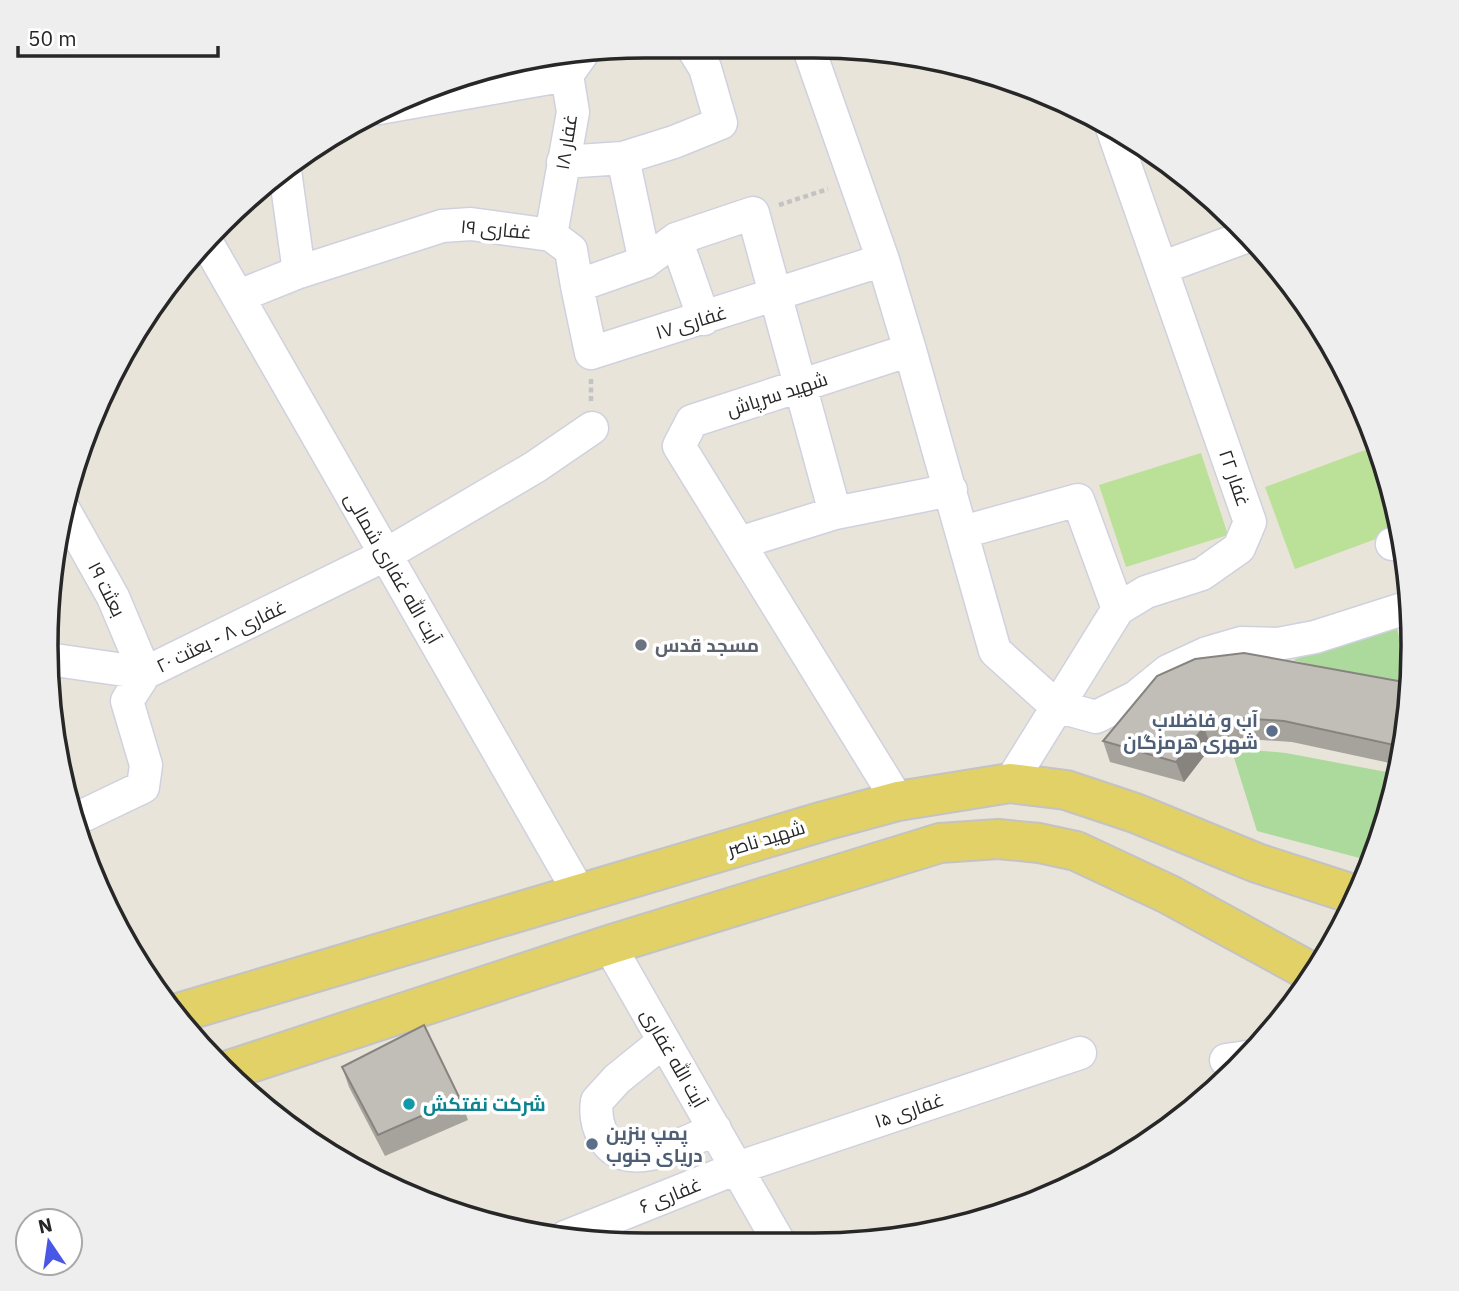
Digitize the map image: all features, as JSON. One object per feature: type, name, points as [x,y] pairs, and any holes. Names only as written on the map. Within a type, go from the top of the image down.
[{"type":"main road","name":"شهید ناصر","points":[[186,1011],[824,821],[898,801],[1010,783],[1066,790],[1135,813],[1257,863],[1346,894]]},
{"type":"main road","points":[[237,1067],[609,945],[940,843],[998,839],[1038,843],[1076,851],[1168,894],[1304,969]]},
{"type":"street","points":[[563,162],[623,158],[721,123],[705,68],[699,58]]},
{"type":"street","points":[[812,58],[883,260],[995,651],[1056,705],[1096,717],[1136,698],[1168,671],[1207,653],[1241,643],[1278,644],[1400,617]]},
{"type":"street","points":[[447,93],[560,67]]},
{"type":"street","name":"غفار ۱۸","points":[[551,235],[573,112],[560,67]]},
{"type":"street","name":"غفار ۲۲","points":[[1010,783],[1118,609],[1146,592],[1202,574],[1239,548],[1250,522],[1117,142]]},
{"type":"street","points":[[623,158],[645,261]]},
{"type":"street","points":[[286,180],[299,272]]},
{"type":"street","points":[[577,286],[645,261],[676,239],[753,213],[835,513]]},
{"type":"street","name":"غفاری ۱۹","points":[[239,296],[299,272],[442,226],[471,224],[551,235],[571,250],[591,353]]},
{"type":"street","points":[[676,239],[704,319]]},
{"type":"street","points":[[1161,268],[1238,240]]},
{"type":"street","name":"آیت الله غفاری شمالی","points":[[211,250],[580,894]]},
{"type":"street","name":"غفاری ۱۷","points":[[591,353],[883,260]]},
{"type":"street","name":"شهید سرپاش","points":[[898,801],[679,446],[692,421],[910,350]]},
{"type":"street","points":[[385,555],[535,467],[592,428]]},
{"type":"street","points":[[739,543],[835,513],[951,490]]},
{"type":"street","points":[[963,532],[1078,500],[1118,609]]},
{"type":"street","name":"بعثت ۱۹","points":[[71,522],[113,597],[145,673]]},
{"type":"street","name":"غفاری ۸ - بعثت ۲۰","points":[[58,660],[145,673],[385,555]]},
{"type":"street","points":[[83,816],[143,787],[146,765],[127,701],[145,673]]},
{"type":"street","name":"آیت الله غفاری","points":[[609,945],[774,1233]]},
{"type":"street","points":[[664,1041],[617,1079],[597,1101],[596,1120],[606,1142],[625,1155],[641,1156],[715,1129]]},
{"type":"street","name":"غفاری ۱۵","points":[[737,1168],[1080,1053]]},
{"type":"street","name":"غفاری ۶","points":[[584,1230],[737,1168]]},
{"type":"path","points":[[753,213],[855,180]]},
{"type":"path","points":[[591,353],[592,428]]},
{"type":"green space","points":[[1367,449],[1390,534],[1295,569],[1265,487]]},
{"type":"green space","points":[[1201,453],[1228,535],[1126,567],[1099,485]]},
{"type":"green space","points":[[1396,623],[1401,647],[1400,688],[1293,660]]},
{"type":"green space","points":[[1231,748],[1286,753],[1387,772],[1361,858],[1257,831]]},
{"type":"building","name":"آب و فاضلاب شهری هرمزگان","points":[[1244,653],[1400,680],[1392,745],[1284,721],[1226,717],[1204,727],[1176,762],[1103,741],[1157,676],[1195,659]]},
{"type":"building","name":"شرکت نفتکش","points":[[424,1025],[460,1099],[378,1135],[342,1067]]},
{"type":"place","name":"مسجد قدس","points":[[641,645]]},
{"type":"place","name":"آب و فاضلاب شهری هرمزگان","points":[[1272,731]]},
{"type":"place","name":"شرکت نفتکش","points":[[409,1104]]},
{"type":"place","name":"پمپ بنزین دریای جنوب","points":[[592,1144]]}]
